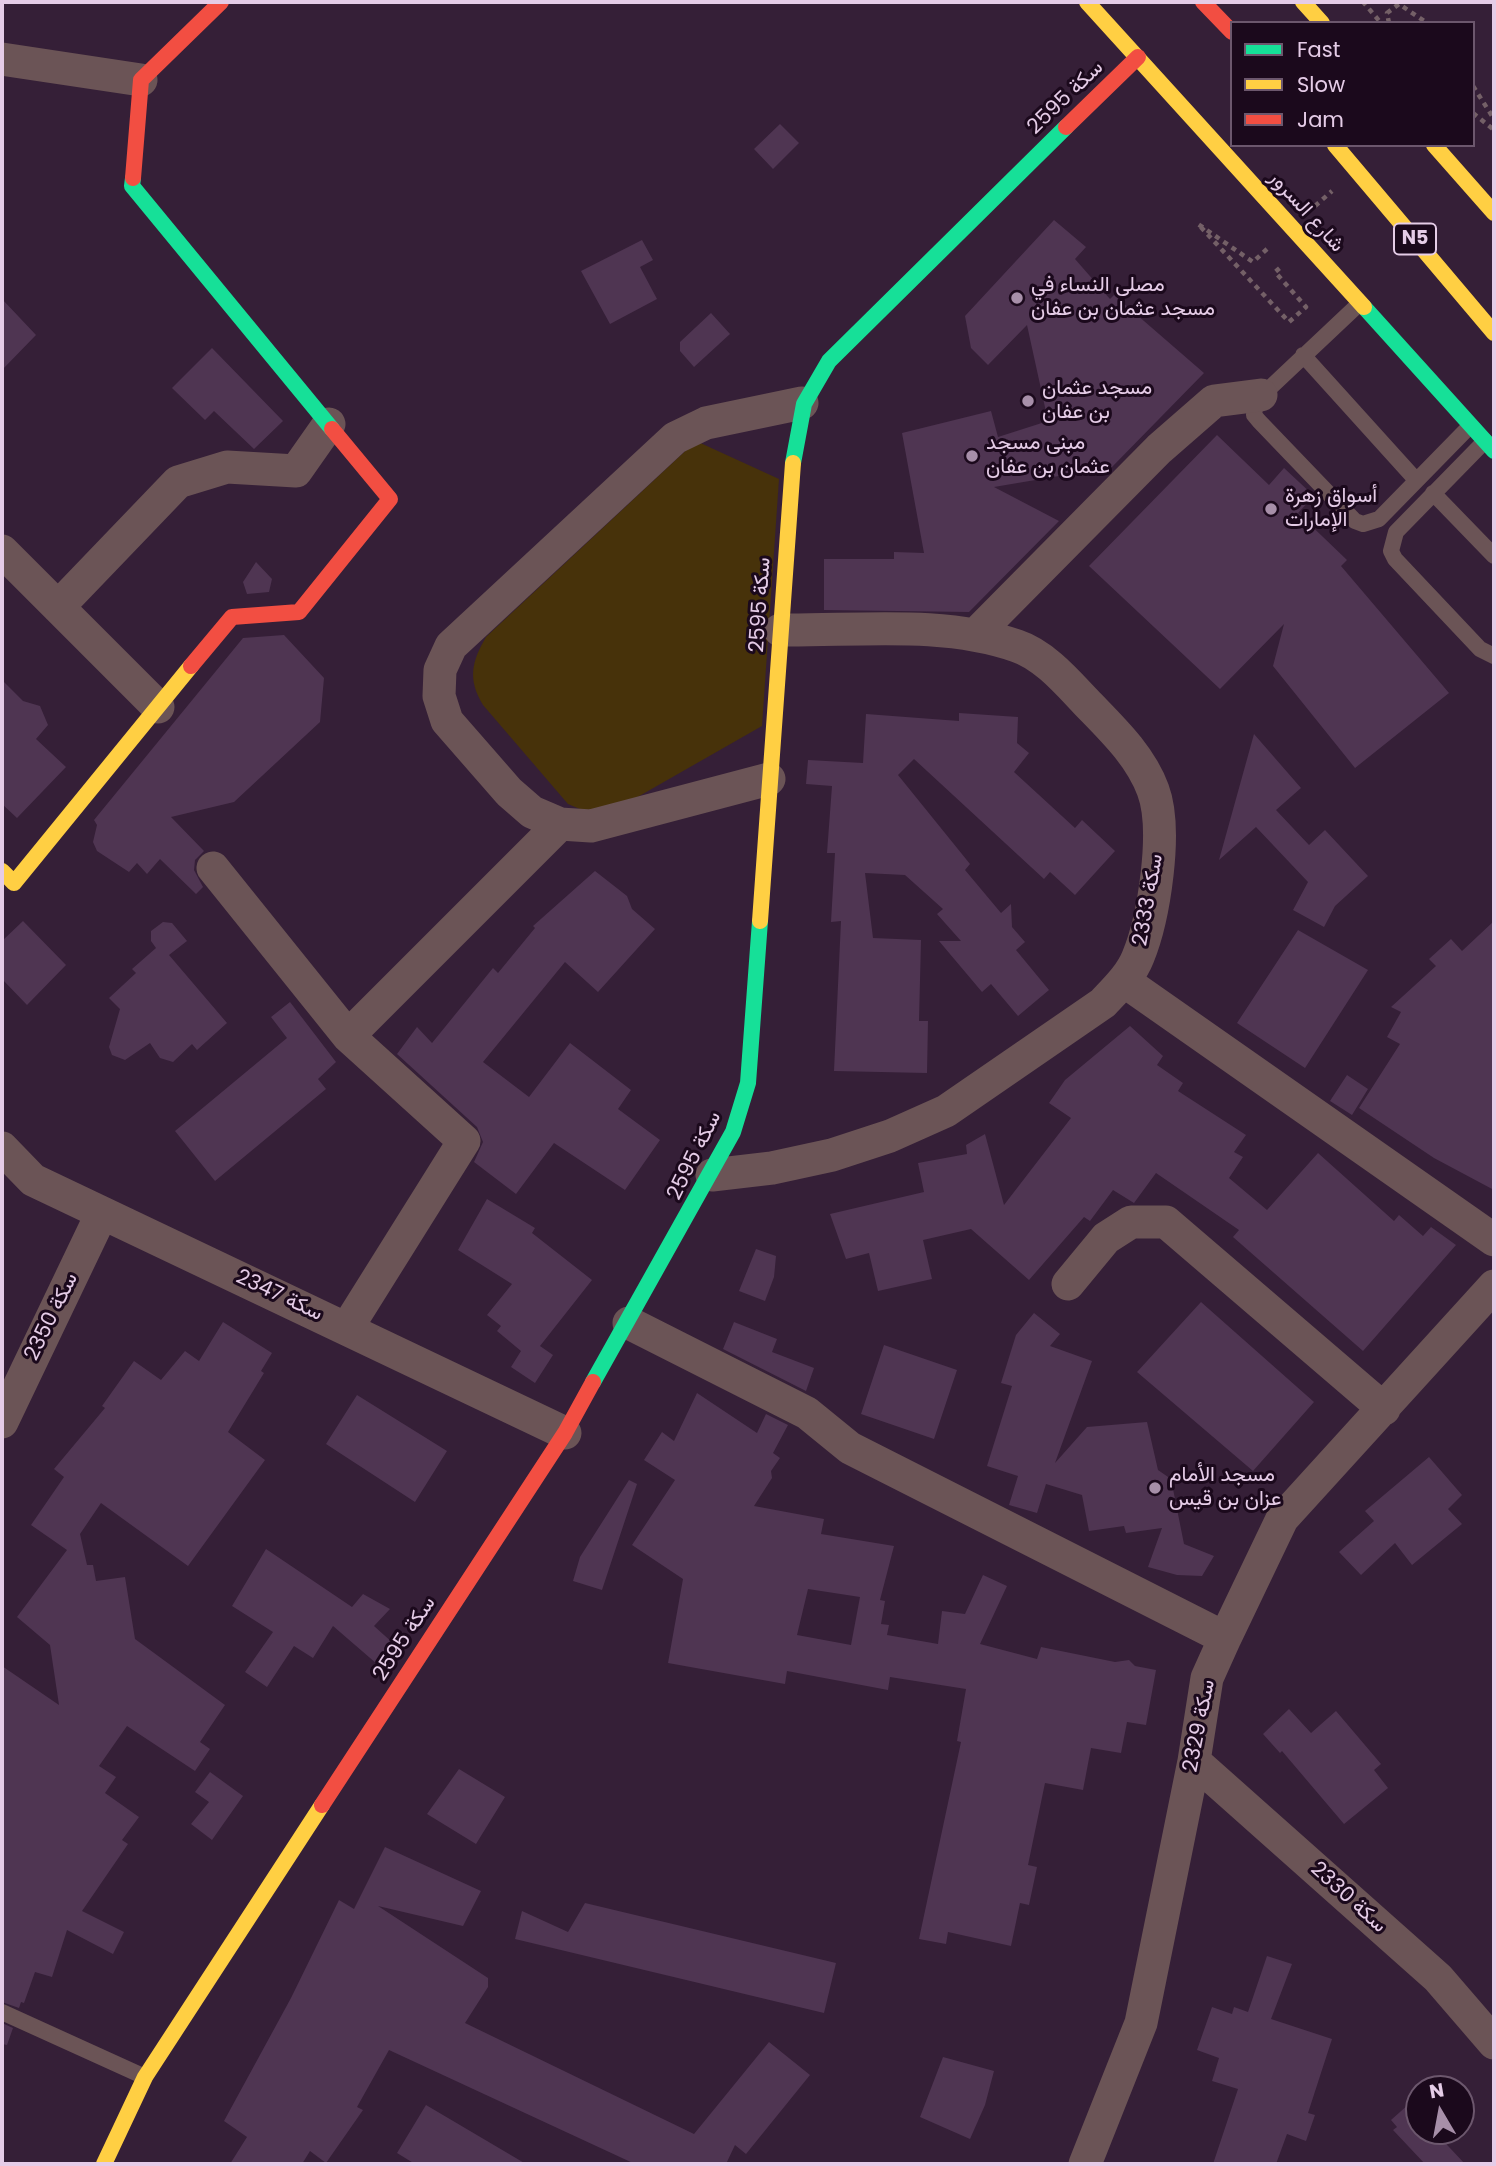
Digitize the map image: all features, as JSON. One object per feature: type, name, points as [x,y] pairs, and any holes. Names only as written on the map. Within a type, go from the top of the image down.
[{"type":"main road","points":[[2,871],[14,883],[232,617],[299,611],[390,499],[132,186],[141,80],[221,2]]},
{"type":"main road","name":"شارع السرور","points":[[1087,2],[1490,446]]},
{"type":"main road","points":[[1203,2],[1230,30]]},
{"type":"main road","points":[[1303,2],[1320,21]]},
{"type":"main road","name":"سكة 2595","points":[[104,2164],[145,2077],[565,1433],[712,1175],[733,1132],[748,1083],[794,446],[802,403],[817,373],[840,348],[1138,57]]},
{"type":"main road","name":"N5","points":[[1337,147],[1494,332]]},
{"type":"main road","points":[[1436,147],[1494,213]]},
{"type":"street","points":[[2,59],[141,80]]},
{"type":"street","points":[[977,633],[1159,449],[1214,401],[1261,395]]},
{"type":"street","points":[[769,779],[591,826],[560,824],[532,812],[509,792],[447,721],[439,696],[440,670],[451,646],[675,438],[706,422],[802,403]]},
{"type":"street","points":[[58,607],[178,482],[227,467],[296,471],[329,424]]},
{"type":"street","points":[[2,551],[158,707]]},
{"type":"street","name":"سكة 2333","points":[[712,1175],[772,1168],[832,1155],[890,1136],[946,1111],[1103,1003],[1124,981],[1138,959],[1146,934],[1157,869],[1161,830],[1153,791],[1136,756],[1058,673],[1021,647],[977,633],[780,630]]},
{"type":"street","points":[[348,1036],[560,824]]},
{"type":"street","points":[[213,868],[348,1036],[464,1141],[347,1328]]},
{"type":"street","points":[[1124,981],[1494,1240]]},
{"type":"street","name":"سكة 2347","points":[[2,1148],[33,1180],[565,1433]]},
{"type":"street","name":"سكة 2350","points":[[2,1422],[102,1213]]},
{"type":"street","points":[[1068,1284],[1106,1238],[1123,1227],[1132,1222],[1166,1222],[1384,1409]]},
{"type":"street","name":"سكة 2329","points":[[1085,2164],[1141,2023],[1194,1761],[1207,1678],[1225,1638],[1282,1520],[1494,1286]]},
{"type":"street","points":[[629,1323],[807,1413],[850,1448],[1225,1638]]},
{"type":"street","name":"سكة 2330","points":[[1194,1761],[1438,1978],[1494,2043]]},
{"type":"lane","points":[[1360,303],[1261,395],[1253,408],[1254,415],[1355,521],[1363,524],[1379,519],[1471,425]]},
{"type":"lane","points":[[1303,355],[1416,480]]},
{"type":"lane","points":[[1490,446],[1433,493],[1396,532],[1391,551],[1480,649],[1494,656]]},
{"type":"lane","points":[[1433,493],[1494,556]]},
{"type":"lane","points":[[2,2012],[145,2077]]},
{"type":"path","points":[[1366,2],[1364,4],[1379,21]]},
{"type":"path","points":[[1389,21],[1387,13],[1399,4],[1424,21]]},
{"type":"path","points":[[1475,89],[1494,119]]},
{"type":"path","points":[[1475,115],[1494,130]]},
{"type":"path","points":[[1240,272],[1289,322],[1306,307],[1275,272],[1306,243]]},
{"type":"shaded area","points":[[696,441],[779,479],[762,726],[613,811],[594,815],[568,804],[483,705],[473,678],[477,654],[486,637]]},
{"type":"building","points":[[780,124],[799,143],[773,169],[754,149]]},
{"type":"building","name":"مسجد عثمان بن عفان","points":[[1054,220],[1086,247],[1075,259],[1110,299],[1114,295],[1204,373],[1112,467],[994,487],[1059,521],[969,612],[824,610],[824,559],[894,559],[894,552],[924,553],[902,433],[991,411],[998,437],[1048,421],[1027,325],[988,365],[971,348],[965,316]]},
{"type":"building","points":[[642,240],[653,260],[640,267],[657,299],[610,324],[581,271]]},
{"type":"building","points":[[2,299],[36,335],[2,370]]},
{"type":"building","points":[[711,313],[730,334],[694,367],[680,351],[680,342]]},
{"type":"building","points":[[212,348],[283,421],[254,449],[214,411],[205,420],[172,388]]},
{"type":"building","points":[[1217,435],[1269,485],[1284,468],[1314,496],[1298,513],[1347,560],[1341,566],[1449,693],[1355,768],[1273,666],[1284,624],[1220,689],[1089,566]]},
{"type":"building","points":[[256,562],[272,579],[269,592],[247,594],[243,582]]},
{"type":"building","points":[[284,635],[324,678],[320,722],[234,802],[171,817],[204,851],[195,860],[194,870],[203,887],[196,894],[160,859],[147,874],[137,863],[129,872],[97,851],[93,842],[97,825],[94,820],[243,638]]},
{"type":"building","points":[[2,680],[23,701],[40,706],[48,725],[36,739],[66,767],[17,818],[2,804]]},
{"type":"building","points":[[959,713],[1018,717],[1017,743],[1029,753],[1014,772],[1075,828],[1082,820],[1115,851],[1075,895],[1050,872],[1044,879],[914,759],[898,775],[970,864],[965,870],[1001,913],[1011,904],[1012,927],[1025,942],[1016,950],[1049,990],[1018,1016],[991,984],[982,992],[939,941],[961,941],[937,914],[943,909],[905,875],[865,873],[873,938],[921,940],[919,1021],[928,1021],[927,1073],[834,1071],[841,921],[831,922],[835,853],[827,853],[832,786],[806,784],[808,760],[863,763],[866,714],[959,721]]},
{"type":"building","points":[[1254,734],[1301,788],[1276,810],[1309,845],[1325,830],[1368,876],[1335,906],[1324,927],[1293,910],[1308,882],[1256,827],[1219,860]]},
{"type":"building","points":[[595,871],[627,896],[632,909],[655,929],[598,992],[565,962],[483,1062],[529,1097],[570,1043],[631,1090],[618,1109],[660,1140],[625,1190],[554,1143],[516,1194],[474,1162],[483,1142],[477,1127],[397,1054],[417,1027],[432,1043],[493,968],[498,973],[535,928],[533,926]]},
{"type":"building","points":[[23,921],[66,965],[27,1005],[2,979],[2,941]]},
{"type":"building","points":[[1494,921],[1494,1190],[1434,1158],[1359,1108],[1400,1044],[1387,1037],[1401,1012],[1391,1007],[1436,966],[1429,959],[1451,939],[1462,951]]},
{"type":"building","points":[[163,922],[172,923],[187,941],[169,955],[227,1023],[197,1050],[192,1044],[173,1062],[160,1058],[150,1043],[125,1060],[112,1055],[109,1047],[120,1009],[109,998],[136,973],[132,969],[156,948],[151,941],[151,931]]},
{"type":"building","points":[[1298,930],[1368,970],[1305,1068],[1237,1023]]},
{"type":"building","points":[[290,1002],[336,1062],[318,1079],[326,1089],[215,1181],[175,1131],[287,1038],[271,1017]]},
{"type":"building","points":[[1130,1026],[1163,1056],[1157,1065],[1183,1083],[1178,1091],[1246,1135],[1234,1152],[1243,1157],[1229,1178],[1267,1210],[1318,1153],[1394,1221],[1399,1215],[1423,1236],[1431,1227],[1456,1245],[1363,1351],[1233,1237],[1239,1230],[1156,1173],[1134,1203],[1113,1190],[1090,1221],[1084,1217],[1029,1280],[971,1229],[923,1240],[932,1279],[878,1291],[869,1253],[846,1259],[830,1214],[924,1192],[918,1163],[967,1154],[966,1145],[985,1134],[1004,1205],[1071,1118],[1049,1103],[1065,1080]]},
{"type":"building","points":[[1347,1075],[1368,1089],[1352,1115],[1330,1101]]},
{"type":"building","points":[[487,1199],[535,1228],[532,1233],[592,1280],[540,1346],[553,1355],[535,1383],[511,1367],[521,1351],[497,1331],[501,1326],[487,1315],[512,1284],[458,1250]]},
{"type":"building","points":[[756,1249],[776,1256],[774,1277],[765,1301],[739,1291]]},
{"type":"building","points":[[1201,1302],[1314,1402],[1253,1471],[1137,1372]]},
{"type":"building","points":[[1034,1313],[1060,1334],[1050,1346],[1092,1361],[1055,1463],[1087,1427],[1147,1422],[1158,1470],[1171,1479],[1184,1544],[1214,1556],[1202,1576],[1177,1575],[1148,1567],[1162,1528],[1126,1533],[1124,1526],[1089,1531],[1082,1495],[1046,1484],[1037,1513],[1009,1505],[1018,1476],[987,1466],[1012,1386],[1001,1383],[1016,1335]]},
{"type":"building","points":[[223,1322],[272,1353],[261,1371],[264,1373],[228,1432],[265,1460],[188,1566],[101,1503],[80,1534],[87,1565],[93,1565],[96,1581],[125,1577],[135,1639],[225,1705],[200,1742],[210,1749],[195,1771],[127,1726],[99,1766],[116,1777],[105,1793],[139,1817],[122,1840],[128,1844],[82,1911],[124,1932],[113,1954],[67,1930],[52,1977],[35,1972],[24,2003],[21,2002],[19,2008],[2,2002],[2,1666],[59,1705],[50,1645],[17,1617],[67,1550],[31,1525],[64,1477],[54,1469],[105,1408],[102,1406],[134,1361],[161,1380],[185,1351],[199,1361]]},
{"type":"building","points":[[734,1322],[777,1339],[772,1352],[814,1368],[806,1391],[723,1349]]},
{"type":"building","points":[[884,1345],[957,1370],[934,1439],[861,1414]]},
{"type":"building","points":[[697,1393],[757,1433],[766,1414],[788,1425],[773,1453],[780,1458],[771,1471],[772,1478],[754,1506],[824,1519],[821,1534],[894,1546],[880,1600],[885,1601],[881,1624],[889,1625],[887,1635],[938,1644],[942,1611],[965,1614],[983,1575],[1007,1586],[980,1644],[1037,1659],[1041,1647],[1115,1662],[1129,1660],[1135,1666],[1156,1670],[1146,1725],[1127,1722],[1121,1753],[1091,1748],[1083,1790],[1045,1783],[1028,1865],[1037,1867],[1029,1905],[1020,1903],[1011,1946],[948,1932],[946,1944],[919,1939],[961,1742],[957,1741],[966,1689],[890,1677],[888,1690],[787,1671],[785,1684],[668,1663],[683,1579],[632,1545],[675,1480],[644,1460],[662,1432],[674,1441]],"holes":[[[808,1589],[860,1597],[851,1645],[797,1635]]]},
{"type":"building","points":[[357,1395],[447,1451],[415,1502],[326,1444]]},
{"type":"building","points":[[1429,1457],[1462,1495],[1448,1509],[1462,1524],[1412,1565],[1395,1543],[1361,1575],[1339,1552],[1374,1521],[1365,1511]]},
{"type":"building","points":[[629,1480],[637,1484],[602,1590],[573,1581],[580,1557]]},
{"type":"building","points":[[266,1549],[352,1607],[363,1594],[390,1609],[374,1626],[394,1644],[377,1664],[333,1626],[313,1658],[294,1646],[267,1687],[245,1672],[273,1632],[232,1606]]},
{"type":"building","points":[[1289,1709],[1311,1733],[1336,1711],[1381,1764],[1374,1770],[1388,1788],[1344,1824],[1282,1751],[1280,1753],[1263,1734]]},
{"type":"building","points":[[459,1769],[505,1797],[476,1844],[427,1814]]},
{"type":"building","points":[[210,1772],[243,1796],[212,1840],[191,1824],[209,1802],[195,1792]]},
{"type":"building","points":[[385,1847],[481,1891],[463,1926],[378,1906],[488,1978],[488,1987],[465,2023],[694,2134],[769,2042],[810,2075],[746,2154],[735,2145],[726,2164],[635,2164],[389,2050],[357,2107],[363,2110],[326,2163],[310,2151],[302,2164],[230,2164],[247,2137],[224,2121],[291,1998],[339,1900],[354,1909]]},
{"type":"building","points":[[585,1903],[836,1963],[824,2013],[515,1939],[522,1911],[568,1932]]},
{"type":"building","points":[[1267,1956],[1292,1964],[1271,2019],[1332,2039],[1308,2113],[1315,2115],[1306,2141],[1287,2134],[1276,2164],[1213,2164],[1238,2089],[1212,2081],[1219,2058],[1197,2050],[1212,2007],[1232,2014],[1234,2007],[1248,2012]]},
{"type":"building","points":[[2,2023],[13,2028],[7,2045],[2,2044]]},
{"type":"building","points":[[943,2057],[994,2071],[985,2105],[970,2139],[920,2117]]},
{"type":"building","points":[[426,2105],[526,2164],[415,2164],[397,2153]]},
{"type":"building","points":[[1405,2108],[1405,2143],[1393,2130],[1397,2127],[1391,2120]]},
{"type":"building","points":[[1407,2145],[1447,2145],[1465,2164],[1425,2164]]},
{"type":"traffic: fast","points":[[793,463],[804,404],[829,361],[1066,127]]},
{"type":"traffic: fast","points":[[133,178],[132,186],[332,429]]},
{"type":"traffic: fast","points":[[1364,307],[1494,451]]},
{"type":"traffic: fast","points":[[593,1382],[733,1132],[748,1083],[760,921]]},
{"type":"traffic: slow","points":[[1087,2],[1364,307]]},
{"type":"traffic: slow","points":[[1303,2],[1320,21]]},
{"type":"traffic: slow","points":[[1337,147],[1494,333]]},
{"type":"traffic: slow","points":[[1436,147],[1494,213]]},
{"type":"traffic: slow","points":[[760,921],[793,463]]},
{"type":"traffic: slow","points":[[2,871],[14,883],[191,666]]},
{"type":"traffic: slow","points":[[104,2164],[145,2077],[322,1805]]},
{"type":"traffic: jam","points":[[133,178],[141,80],[221,2]]},
{"type":"traffic: jam","points":[[1203,2],[1230,30]]},
{"type":"traffic: jam","points":[[1066,127],[1138,57]]},
{"type":"traffic: jam","points":[[191,666],[232,617],[299,612],[390,499],[332,429]]},
{"type":"traffic: jam","points":[[322,1805],[565,1433],[593,1382]]},
{"type":"place","name":"مصلى النساء في مسجد عثمان بن عفان","points":[[1017,298]]},
{"type":"place","name":"مسجد عثمان بن عفان","points":[[1028,401]]},
{"type":"place","name":"مبنى مسجد عثمان بن عفان","points":[[972,456]]},
{"type":"place","name":"أسواق زهرة الإمارات","points":[[1271,509]]},
{"type":"place","name":"مسجد الأمام عزان بن قيس","points":[[1155,1488]]}]
